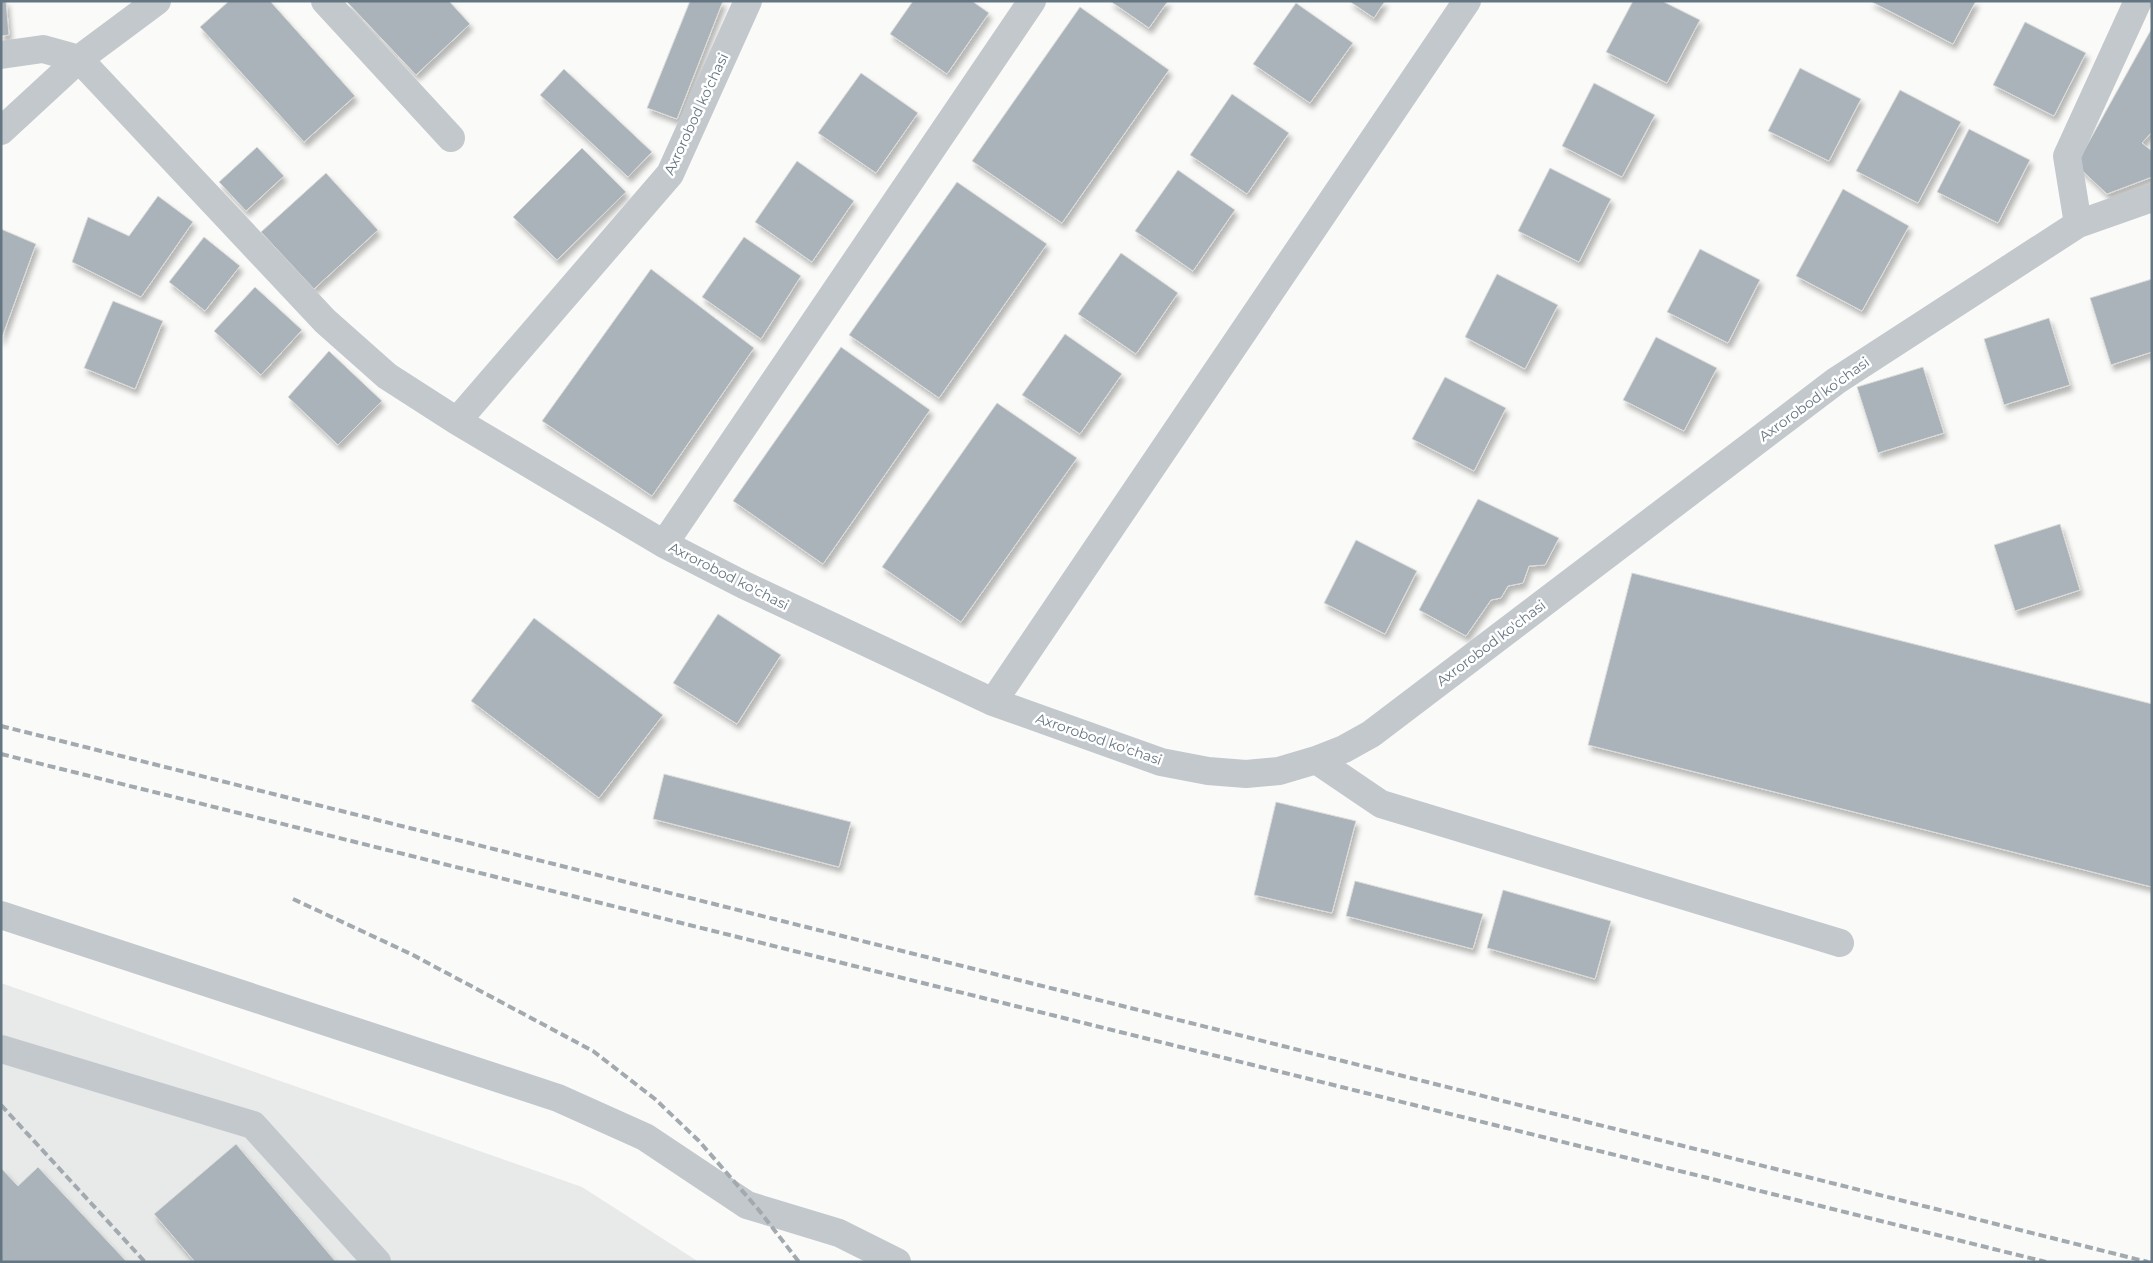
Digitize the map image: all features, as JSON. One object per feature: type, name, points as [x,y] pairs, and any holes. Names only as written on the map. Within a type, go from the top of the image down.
[{"type":"street","points":[[1,131],[79,58],[157,1]]},
{"type":"street","points":[[325,1],[451,138]]},
{"type":"street","name":"Axrorobod ko'chasi","points":[[748,1],[670,174],[457,421],[664,544],[744,585],[993,702],[1161,762],[1180,766],[1246,774],[1278,771],[1316,760],[1344,749],[1371,734],[1836,381],[2078,224],[2152,198]]},
{"type":"street","points":[[664,544],[1032,1]]},
{"type":"street","points":[[993,702],[1468,1]]},
{"type":"street","points":[[2078,224],[2067,156],[2138,1]]},
{"type":"street","points":[[1,55],[43,49],[79,58],[325,321],[387,376],[457,421]]},
{"type":"street","points":[[1316,760],[1381,804],[1840,943]]},
{"type":"street","points":[[1,915],[558,1098],[645,1137],[747,1205],[839,1233],[897,1262]]},
{"type":"street","points":[[1,1049],[253,1125],[377,1262]]},
{"type":"shaded area","points":[[1,983],[582,1187],[699,1262],[1,1262]]},
{"type":"building","points":[[1,1],[6,1],[9,35],[1,36]]},
{"type":"building","points":[[229,1],[270,1],[355,96],[304,142],[200,27]]},
{"type":"building","points":[[346,1],[449,1],[470,24],[416,75]]},
{"type":"building","points":[[690,1],[723,1],[677,119],[647,108]]},
{"type":"building","points":[[913,1],[972,1],[989,13],[947,74],[890,34]]},
{"type":"building","points":[[1110,1],[1168,1],[1149,28]]},
{"type":"building","points":[[1349,1],[1385,1],[1374,18]]},
{"type":"building","points":[[1633,1],[1662,1],[1700,20],[1667,83],[1606,52]]},
{"type":"building","points":[[1870,1],[1976,1],[1953,44]]},
{"type":"building","points":[[1296,3],[1353,43],[1310,103],[1253,64]]},
{"type":"building","points":[[1080,7],[1169,70],[1062,223],[972,161]]},
{"type":"building","points":[[2025,22],[2086,53],[2054,116],[1993,85]]},
{"type":"building","points":[[2152,28],[2152,132],[2142,143],[2152,151],[2152,177],[2107,194],[2076,165]]},
{"type":"building","points":[[1800,68],[1861,99],[1829,161],[1768,131]]},
{"type":"building","points":[[564,69],[652,152],[628,177],[540,95]]},
{"type":"building","points":[[861,73],[918,113],[876,173],[818,133]]},
{"type":"building","points":[[1594,83],[1655,115],[1622,177],[1562,146]]},
{"type":"building","points":[[1900,90],[1961,122],[1918,203],[1856,171]]},
{"type":"building","points":[[1232,94],[1289,133],[1247,194],[1190,155]]},
{"type":"building","points":[[1969,129],[2030,160],[1998,223],[1937,192]]},
{"type":"building","points":[[257,147],[284,176],[246,211],[219,182]]},
{"type":"building","points":[[582,148],[626,192],[557,260],[513,217]]},
{"type":"building","points":[[797,161],[854,201],[812,262],[755,222]]},
{"type":"building","points":[[1550,168],[1611,199],[1579,262],[1518,231]]},
{"type":"building","points":[[1178,170],[1235,210],[1193,271],[1135,231]]},
{"type":"building","points":[[326,173],[378,230],[314,289],[261,232]]},
{"type":"building","points":[[957,182],[1047,244],[939,398],[849,335]]},
{"type":"building","points":[[1843,189],[1909,226],[1862,311],[1796,276]]},
{"type":"building","points":[[158,196],[193,222],[141,297],[72,262],[88,217],[129,236]]},
{"type":"building","points":[[1,229],[36,244],[1,340]]},
{"type":"building","points":[[204,237],[240,266],[205,311],[169,282]]},
{"type":"building","points":[[744,237],[801,276],[761,339],[702,297]]},
{"type":"building","points":[[1700,249],[1760,280],[1728,343],[1667,312]]},
{"type":"building","points":[[1121,253],[1178,293],[1136,354],[1078,314]]},
{"type":"building","points":[[651,269],[754,348],[652,496],[542,421]]},
{"type":"building","points":[[1497,274],[1558,305],[1525,369],[1465,337]]},
{"type":"building","points":[[2152,279],[2152,352],[2111,365],[2090,298]]},
{"type":"building","points":[[255,287],[302,330],[261,375],[214,331]]},
{"type":"building","points":[[113,301],[163,321],[135,389],[84,368]]},
{"type":"building","points":[[2049,318],[2070,385],[2004,405],[1984,339]]},
{"type":"building","points":[[1065,334],[1122,374],[1080,434],[1022,395]]},
{"type":"building","points":[[1656,337],[1717,368],[1684,431],[1623,400]]},
{"type":"building","points":[[841,347],[930,410],[823,564],[733,501]]},
{"type":"building","points":[[329,351],[382,401],[338,445],[288,397]]},
{"type":"building","points":[[1923,367],[1944,433],[1878,453],[1857,387]]},
{"type":"building","points":[[1445,377],[1506,408],[1474,471],[1412,439]]},
{"type":"building","points":[[997,403],[1077,458],[961,622],[882,567]]},
{"type":"building","points":[[1478,499],[1559,538],[1545,565],[1529,566],[1523,583],[1508,586],[1501,598],[1491,600],[1466,636],[1419,610]]},
{"type":"building","points":[[2060,524],[2080,590],[2015,611],[1994,545]]},
{"type":"building","points":[[1356,540],[1417,571],[1385,634],[1324,603]]},
{"type":"building","points":[[1632,573],[2152,704],[2152,887],[1588,745]]},
{"type":"building","points":[[718,614],[781,655],[737,724],[673,683]]},
{"type":"building","points":[[534,618],[663,715],[599,798],[471,701]]},
{"type":"building","points":[[664,774],[851,822],[839,867],[653,819]]},
{"type":"building","points":[[1276,802],[1356,821],[1332,913],[1254,895]]},
{"type":"building","points":[[1355,881],[1483,914],[1473,949],[1346,916]]},
{"type":"building","points":[[1503,890],[1611,921],[1595,979],[1487,948]]},
{"type":"building","points":[[236,1144],[336,1262],[195,1262],[154,1214]]},
{"type":"building","points":[[38,1167],[127,1262],[1,1262],[1,1168],[18,1186]]},
{"type":"railway","points":[[1,726],[2148,1262]]},
{"type":"railway","points":[[1,754],[2046,1262]]},
{"type":"railway","points":[[293,899],[411,954],[593,1051],[655,1099],[699,1141],[758,1209],[799,1262]]},
{"type":"railway","points":[[1,1105],[145,1262]]}]
